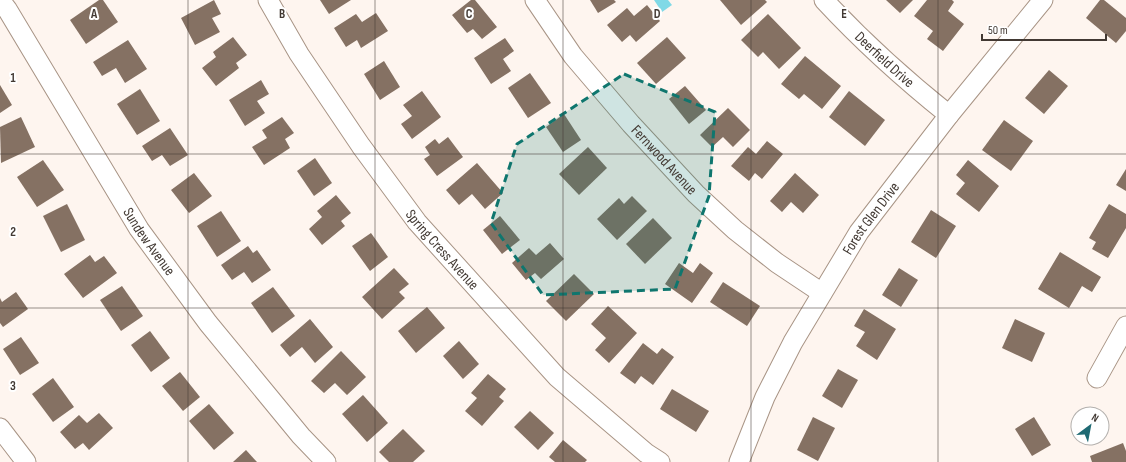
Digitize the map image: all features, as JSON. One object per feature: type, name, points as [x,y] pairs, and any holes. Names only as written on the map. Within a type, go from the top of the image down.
[{"type":"street","name":"Sundew Avenue","points":[[0,0],[50,79],[139,229],[208,323],[301,436],[326,462]]},
{"type":"street","name":"Spring Cress Avenue","points":[[268,0],[299,54],[361,146],[417,222],[557,377],[646,453],[660,462]]},
{"type":"street","name":"Fernwood Avenue","points":[[535,0],[573,56],[631,124],[696,194],[735,230],[777,263],[822,293]]},
{"type":"street","name":"Deerfield Drive","points":[[824,0],[849,27],[909,83],[948,115]]},
{"type":"street","name":"Forest Glen Drive","points":[[739,462],[766,397],[793,342],[859,232],[948,115],[1043,0]]},
{"type":"street","points":[[1097,378],[1126,326]]},
{"type":"street","points":[[0,428],[26,462]]},
{"type":"highlighted area","points":[[624,74],[715,112],[709,196],[675,289],[543,295],[491,223],[517,144]]},
{"type":"water","points":[[654,0],[668,0],[672,5],[662,12]]},
{"type":"building","points":[[99,0],[103,0],[118,22],[86,44],[70,20]]},
{"type":"building","points":[[214,0],[221,14],[212,18],[220,32],[195,45],[181,18]]},
{"type":"building","points":[[320,0],[351,0],[329,14]]},
{"type":"building","points":[[471,0],[475,0],[497,27],[482,39],[473,29],[467,33],[452,15]]},
{"type":"building","points":[[590,0],[614,0],[616,2],[598,13]]},
{"type":"building","points":[[720,0],[765,0],[767,2],[741,25]]},
{"type":"building","points":[[886,0],[913,0],[900,13]]},
{"type":"building","points":[[927,0],[952,0],[954,2],[948,11],[964,24],[943,51],[927,39],[933,31],[914,16]]},
{"type":"building","points":[[1100,0],[1104,0],[1126,18],[1126,31],[1116,43],[1086,18]]},
{"type":"building","points":[[647,5],[660,21],[636,42],[630,35],[622,42],[607,25],[627,8],[634,16]]},
{"type":"building","points":[[376,13],[388,31],[361,48],[357,40],[346,47],[334,28],[356,14],[362,22]]},
{"type":"building","points":[[768,14],[801,48],[779,69],[763,52],[758,57],[741,40]]},
{"type":"building","points":[[233,37],[247,55],[236,63],[239,68],[216,86],[202,68],[216,57],[213,52]]},
{"type":"building","points":[[667,37],[686,58],[656,84],[637,63]]},
{"type":"building","points":[[505,38],[514,51],[503,59],[511,71],[491,84],[474,58]]},
{"type":"building","points":[[128,40],[147,69],[125,83],[116,68],[102,76],[93,62]]},
{"type":"building","points":[[805,56],[841,86],[822,109],[804,94],[799,99],[781,84]]},
{"type":"building","points":[[384,61],[400,87],[380,100],[364,74]]},
{"type":"building","points":[[1049,70],[1068,86],[1044,114],[1025,98]]},
{"type":"building","points":[[530,73],[551,103],[528,118],[508,88]]},
{"type":"building","points":[[261,80],[269,94],[257,101],[265,113],[245,126],[229,100]]},
{"type":"building","points":[[0,85],[12,105],[0,113]]},
{"type":"building","points":[[685,86],[706,110],[689,124],[669,99]]},
{"type":"building","points":[[140,89],[160,121],[137,135],[117,104]]},
{"type":"building","points":[[422,91],[441,117],[412,139],[401,124],[412,116],[403,105]]},
{"type":"building","points":[[849,91],[885,120],[865,146],[829,117]]},
{"type":"building","points":[[728,108],[750,130],[733,147],[723,137],[712,147],[700,135]]},
{"type":"building","points":[[564,114],[581,140],[563,152],[546,127]]},
{"type":"building","points":[[21,117],[35,147],[1,163],[0,127]]},
{"type":"building","points":[[282,117],[294,133],[285,139],[290,148],[264,165],[252,147],[267,138],[262,130]]},
{"type":"building","points":[[1004,120],[1033,141],[1011,171],[982,150]]},
{"type":"building","points":[[170,128],[188,155],[170,166],[162,155],[152,161],[142,146]]},
{"type":"building","points":[[448,137],[463,157],[437,176],[424,159],[430,155],[425,147],[435,139],[439,144]]},
{"type":"building","points":[[767,141],[783,154],[762,179],[755,173],[749,181],[731,166],[748,147],[756,154]]},
{"type":"building","points":[[588,147],[607,168],[579,195],[559,174]]},
{"type":"building","points":[[315,158],[332,183],[314,196],[297,171]]},
{"type":"building","points":[[43,160],[64,190],[37,207],[17,177]]},
{"type":"building","points":[[968,160],[999,186],[979,212],[956,194],[965,183],[956,175]]},
{"type":"building","points":[[477,163],[503,193],[485,209],[472,194],[459,205],[446,190]]},
{"type":"building","points":[[1126,169],[1126,191],[1116,185]]},
{"type":"building","points":[[194,173],[212,196],[189,213],[171,190]]},
{"type":"building","points":[[795,173],[819,195],[803,213],[791,202],[782,212],[770,201]]},
{"type":"building","points":[[336,195],[351,213],[341,221],[345,226],[322,245],[309,229],[322,217],[317,211]]},
{"type":"building","points":[[632,196],[647,211],[617,240],[597,219],[619,198],[624,204]]},
{"type":"building","points":[[67,204],[85,240],[61,252],[43,216]]},
{"type":"building","points":[[1109,204],[1126,214],[1126,228],[1108,258],[1092,249],[1096,242],[1089,238]]},
{"type":"building","points":[[931,210],[956,226],[936,258],[911,242]]},
{"type":"building","points":[[221,211],[241,241],[217,257],[197,226]]},
{"type":"building","points":[[500,216],[520,240],[502,254],[483,230]]},
{"type":"building","points":[[653,218],[672,238],[645,264],[626,244]]},
{"type":"building","points":[[371,233],[388,257],[370,271],[352,246]]},
{"type":"building","points":[[550,243],[564,259],[541,279],[535,273],[526,280],[512,263],[529,248],[536,255]]},
{"type":"building","points":[[248,246],[253,253],[257,250],[271,270],[252,283],[244,272],[232,280],[221,265]]},
{"type":"building","points":[[1060,252],[1101,277],[1092,292],[1082,286],[1069,308],[1038,289]]},
{"type":"building","points":[[90,255],[95,262],[104,256],[117,273],[83,298],[64,274]]},
{"type":"building","points":[[679,263],[693,273],[700,263],[713,273],[692,303],[665,284]]},
{"type":"building","points":[[394,268],[409,284],[399,292],[405,298],[382,319],[362,297]]},
{"type":"building","points":[[899,268],[918,280],[901,307],[882,295]]},
{"type":"building","points":[[574,274],[594,294],[566,321],[546,301]]},
{"type":"building","points":[[723,282],[760,306],[747,326],[710,302]]},
{"type":"building","points":[[122,286],[143,316],[121,331],[100,300]]},
{"type":"building","points":[[273,287],[295,316],[272,333],[251,303]]},
{"type":"building","points":[[16,292],[28,309],[3,327],[0,323],[0,298],[2,302]]},
{"type":"building","points":[[608,306],[637,333],[609,363],[595,350],[606,338],[591,324]]},
{"type":"building","points":[[427,307],[445,328],[416,353],[398,331]]},
{"type":"building","points":[[864,309],[896,329],[877,360],[856,346],[865,332],[854,326]]},
{"type":"building","points":[[310,319],[333,347],[315,363],[302,347],[290,357],[280,345]]},
{"type":"building","points":[[1015,319],[1045,333],[1032,362],[1002,348]]},
{"type":"building","points":[[150,331],[170,358],[151,372],[131,345]]},
{"type":"building","points":[[21,337],[39,363],[20,375],[3,349]]},
{"type":"building","points":[[459,341],[479,364],[463,379],[443,356]]},
{"type":"building","points":[[643,343],[657,354],[662,348],[674,357],[653,385],[641,376],[635,384],[620,373]]},
{"type":"building","points":[[341,351],[366,377],[347,395],[335,383],[324,393],[311,381]]},
{"type":"building","points":[[838,369],[858,380],[842,408],[822,396]]},
{"type":"building","points":[[180,372],[200,397],[183,411],[162,386]]},
{"type":"building","points":[[488,374],[506,389],[499,397],[504,401],[482,426],[465,411],[477,398],[471,393]]},
{"type":"building","points":[[53,378],[74,407],[53,422],[32,394]]},
{"type":"building","points":[[672,389],[709,411],[696,432],[660,409]]},
{"type":"building","points":[[363,395],[388,423],[367,442],[342,414]]},
{"type":"building","points":[[209,404],[234,433],[214,450],[189,421]]},
{"type":"building","points":[[530,411],[554,433],[538,450],[514,427]]},
{"type":"building","points":[[99,413],[113,428],[89,450],[83,443],[75,449],[60,432],[79,415],[87,423]]},
{"type":"building","points":[[813,417],[835,428],[818,461],[797,450]]},
{"type":"building","points":[[1034,417],[1051,445],[1032,456],[1015,429]]},
{"type":"building","points":[[403,429],[425,451],[413,462],[389,462],[379,452]]},
{"type":"building","points":[[563,440],[587,460],[585,462],[555,462],[549,457]]},
{"type":"building","points":[[1123,443],[1126,451],[1126,462],[1092,462],[1090,456]]},
{"type":"building","points":[[246,450],[257,462],[233,462]]}]
